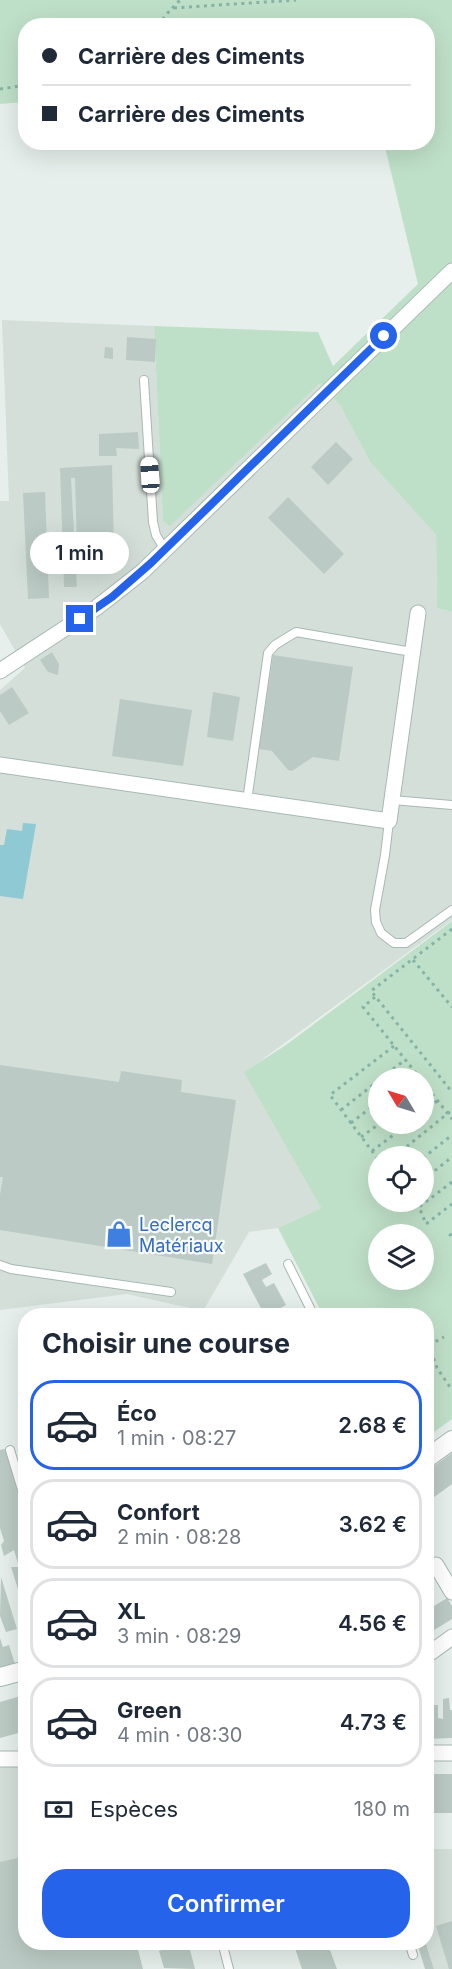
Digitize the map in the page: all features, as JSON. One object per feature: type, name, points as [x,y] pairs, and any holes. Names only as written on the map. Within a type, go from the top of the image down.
[{"type":"street","points":[[0,671],[112,597],[165,550],[452,271]]},
{"type":"street","points":[[0,765],[389,821],[418,613]]},
{"type":"street","points":[[434,1453],[452,1440]]},
{"type":"street","points":[[436,1565],[452,1592]]},
{"type":"street","points":[[434,1650],[452,1637]]},
{"type":"street","points":[[0,1677],[18,1672]]},
{"type":"street","points":[[434,1753],[452,1753]]},
{"type":"street","points":[[0,1759],[18,1760]]},
{"type":"lane","points":[[144,380],[153,522],[156,535],[165,550]]},
{"type":"lane","points":[[247,801],[268,653],[275,645],[296,632],[412,651]]},
{"type":"lane","points":[[392,800],[452,805]]},
{"type":"lane","points":[[389,821],[375,910],[376,922],[381,933],[394,943],[406,943],[452,910]]},
{"type":"lane","points":[[288,1264],[310,1308]]},
{"type":"lane","points":[[0,1265],[10,1269],[171,1292]]},
{"type":"lane","points":[[10,1450],[18,1476]]},
{"type":"lane","points":[[224,1950],[229,1969]]},
{"type":"lane","points":[[411,1950],[413,1955]]},
{"type":"path","points":[[174,8],[180,0]]},
{"type":"path","points":[[164,18],[168,11],[174,8],[296,0]]},
{"type":"path","points":[[0,89],[18,86]]},
{"type":"path","points":[[452,929],[371,992],[452,1092]]},
{"type":"path","points":[[413,960],[452,1007]]},
{"type":"path","points":[[375,997],[363,1007],[412,1068]]},
{"type":"path","points":[[368,1146],[330,1095],[394,1046]]},
{"type":"path","points":[[395,1068],[405,1060]]},
{"type":"path","points":[[341,1110],[368,1089]]},
{"type":"path","points":[[434,1098],[452,1119]]},
{"type":"path","points":[[351,1123],[368,1110]]},
{"type":"path","points":[[407,1146],[452,1110]]},
{"type":"path","points":[[362,1137],[368,1132]]},
{"type":"path","points":[[379,1146],[395,1134]]},
{"type":"path","points":[[434,1149],[452,1135]]},
{"type":"path","points":[[434,1171],[452,1157]]},
{"type":"path","points":[[452,1182],[419,1207],[426,1224],[452,1204]]},
{"type":"path","points":[[434,1342],[444,1336]]},
{"type":"path","points":[[434,1359],[452,1390]]},
{"type":"shaded area","points":[[2,320],[154,326],[163,521],[320,383],[340,405],[370,462],[436,535],[437,608],[452,612],[452,920],[245,1072],[321,1208],[278,1228],[249,1232],[205,1308],[190,1308],[127,1294],[0,1310],[0,690],[25,668],[0,624],[0,501],[9,501]]},
{"type":"shaded area","points":[[18,1766],[18,1950],[0,1969],[0,1767]]},
{"type":"shaded area","points":[[434,1849],[452,1849],[452,1969],[434,1969],[428,1950],[434,1950]]},
{"type":"green space","points":[[0,0],[452,0],[452,612],[437,608],[436,535],[370,462],[340,405],[320,383],[170,526],[163,521],[154,326],[318,332],[333,366],[418,284],[386,150],[435,150],[435,18],[18,18],[18,103],[0,104]]},
{"type":"green space","points":[[452,921],[452,1419],[434,1432],[434,1308],[319,1308],[278,1228],[321,1208],[244,1072],[286,1045]]},
{"type":"water","points":[[23,823],[36,824],[23,899],[0,896],[0,845],[4,845],[7,829],[22,831]]},
{"type":"building","points":[[127,337],[156,339],[155,362],[126,360]]},
{"type":"building","points":[[105,347],[113,348],[113,359],[104,358]]},
{"type":"building","points":[[138,432],[139,449],[116,448],[117,456],[99,456],[99,434]]},
{"type":"building","points":[[336,442],[353,459],[328,485],[311,467]]},
{"type":"building","points":[[112,465],[114,548],[77,549],[75,478],[71,478],[77,587],[64,587],[60,468]]},
{"type":"building","points":[[45,492],[49,598],[28,599],[23,493]]},
{"type":"building","points":[[288,497],[344,554],[324,574],[268,518]]},
{"type":"building","points":[[52,652],[59,664],[58,675],[48,672],[40,660]]},
{"type":"building","points":[[273,655],[353,667],[339,761],[313,757],[292,771],[288,770],[272,751],[259,749]]},
{"type":"building","points":[[12,687],[29,713],[9,725],[0,711],[0,695]]},
{"type":"building","points":[[213,692],[240,697],[233,741],[207,737]]},
{"type":"building","points":[[120,699],[192,710],[183,766],[112,756]]},
{"type":"building","points":[[0,1065],[119,1082],[121,1071],[182,1080],[181,1092],[236,1100],[212,1264],[0,1230],[0,1195],[3,1177],[0,1177]]},
{"type":"building","points":[[266,1263],[272,1274],[262,1280],[266,1287],[274,1283],[286,1305],[281,1308],[261,1308],[243,1274]]},
{"type":"building","points":[[5,1449],[18,1491],[18,1564],[14,1550],[4,1556],[1,1545],[4,1541],[0,1528],[0,1450]]},
{"type":"building","points":[[452,1453],[452,1484],[434,1497],[434,1466]]},
{"type":"building","points":[[11,1567],[18,1567],[18,1589]]},
{"type":"building","points":[[1,1577],[17,1629],[6,1632],[0,1616]]},
{"type":"building","points":[[447,1598],[452,1606],[452,1619],[434,1630],[434,1606]]},
{"type":"building","points":[[0,1638],[3,1647],[9,1645],[15,1664],[0,1669]]},
{"type":"building","points":[[18,1697],[18,1733],[0,1738],[0,1702]]},
{"type":"building","points":[[449,1698],[450,1710],[452,1710],[452,1738],[434,1739],[434,1705],[438,1705],[438,1718],[443,1719],[443,1699]]},
{"type":"building","points":[[434,1774],[452,1774],[452,1813],[434,1813]]},
{"type":"building","points":[[18,1858],[18,1950],[138,1950],[143,1969],[0,1969],[0,1862]]},
{"type":"building","points":[[452,1921],[452,1969],[449,1969],[436,1926]]},
{"type":"building","points":[[190,1950],[195,1969],[164,1968],[159,1951]]},
{"type":"building","points":[[296,1950],[330,1950],[337,1969],[302,1969]]},
{"type":"building","points":[[419,1950],[428,1950],[434,1969],[425,1969]]},
{"type":"place","name":"Leclercq Matériaux","points":[[119,1234]]},
{"type":"route","points":[[80,619],[112,597],[151,563],[384,336]]}]
